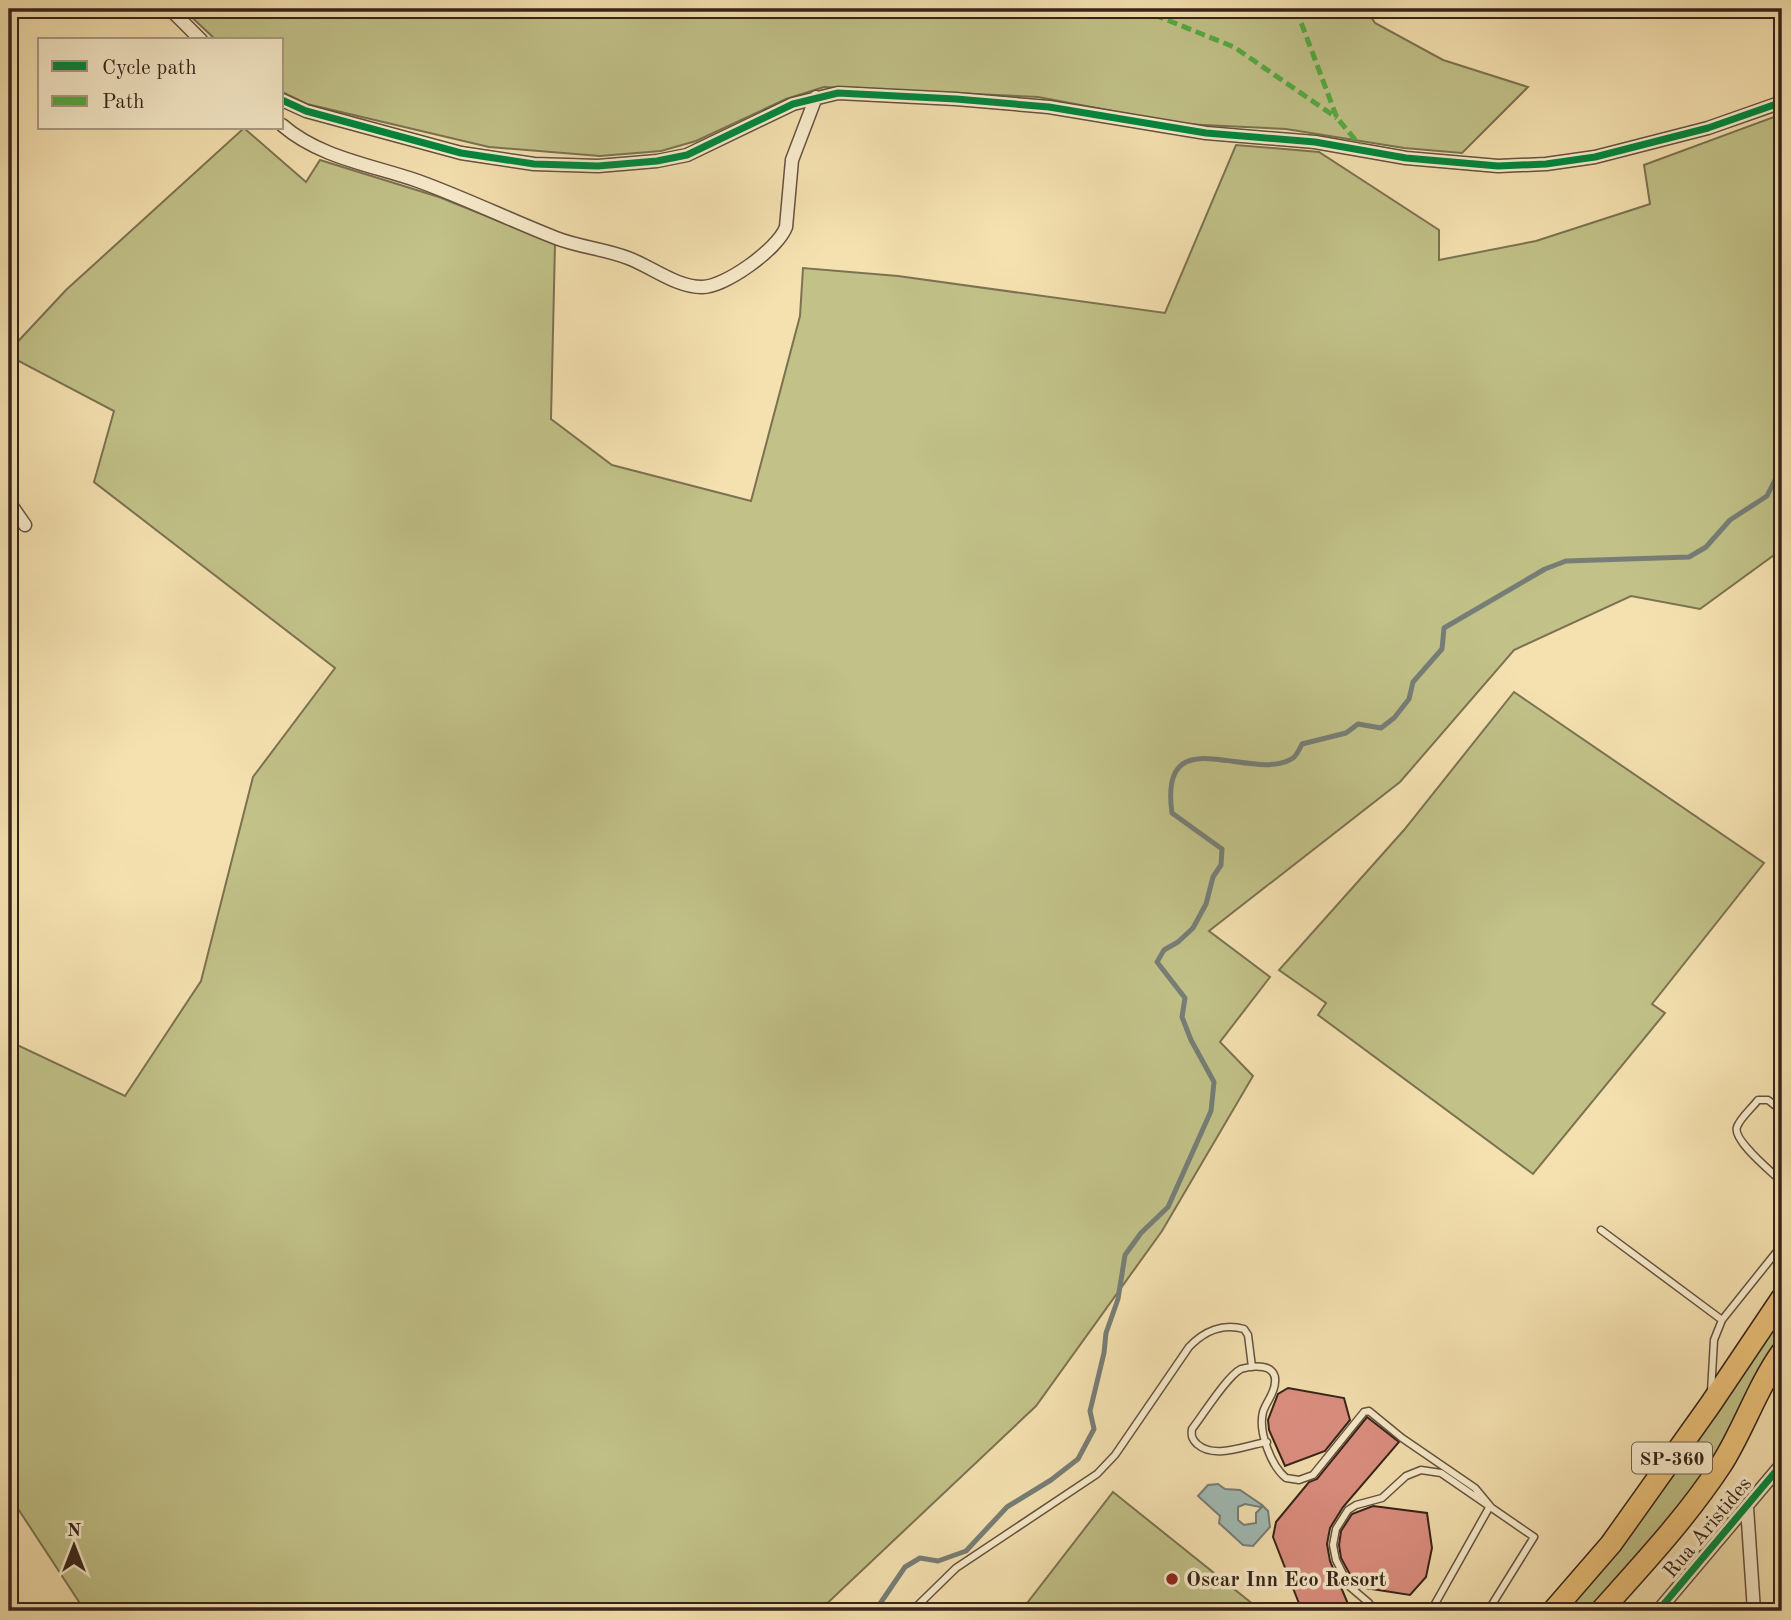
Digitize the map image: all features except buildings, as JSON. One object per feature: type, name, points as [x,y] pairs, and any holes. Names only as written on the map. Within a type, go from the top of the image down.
[{"type":"main road","name":"SP-360","points":[[1553,1611],[1611,1544],[1782,1298]]},
{"type":"main road","name":"SP-360","points":[[1601,1611],[1653,1553],[1715,1473],[1782,1352]]},
{"type":"street","points":[[170,9],[199,38]]},
{"type":"street","points":[[284,101],[306,111],[461,153],[534,164],[598,166],[657,162],[687,155],[793,104],[838,93],[1049,107],[1206,132],[1315,142],[1406,158],[1498,166],[1546,164],[1595,157],[1708,128],[1782,102]]},
{"type":"street","points":[[284,127],[301,141],[321,151],[419,181],[558,239],[626,257],[687,285],[706,287],[725,281],[782,237],[786,228],[792,160],[816,97]]},
{"type":"street","points":[[9,502],[25,526]]},
{"type":"street","name":"Rua Aristides","points":[[1658,1611],[1782,1464]]},
{"type":"street","points":[[1747,1507],[1754,1611]]},
{"type":"lane","points":[[1782,1111],[1768,1100],[1758,1100],[1737,1125],[1736,1131],[1742,1142],[1782,1182]]},
{"type":"lane","points":[[1601,1230],[1722,1320]]},
{"type":"lane","points":[[1710,1405],[1714,1340],[1722,1320],[1782,1245]]},
{"type":"lane","points":[[912,1611],[956,1568],[1097,1474],[1115,1455],[1197,1338],[1208,1331],[1235,1327],[1244,1329],[1248,1335],[1252,1367]]},
{"type":"lane","points":[[1267,1442],[1216,1453],[1207,1451],[1191,1435],[1192,1429],[1231,1377],[1241,1370],[1252,1367],[1271,1370],[1275,1376],[1276,1384],[1263,1414],[1267,1442],[1281,1474],[1294,1480],[1313,1475],[1364,1412],[1368,1411],[1475,1488],[1490,1506]]},
{"type":"lane","points":[[1373,1611],[1369,1603],[1349,1586],[1336,1560],[1333,1545],[1336,1529],[1348,1510],[1382,1498],[1406,1476],[1420,1471],[1441,1473],[1534,1537],[1488,1611]]},
{"type":"lane","points":[[1431,1611],[1490,1506]]},
{"type":"green space","points":[[183,9],[1366,9],[1375,23],[1443,60],[1528,87],[1462,153],[1404,148],[1286,129],[1182,124],[1038,97],[824,87],[786,99],[696,141],[661,151],[600,156],[489,147],[307,104],[284,93],[284,38],[214,38]]},
{"type":"green space","points":[[1782,114],[1782,542],[1774,555],[1700,609],[1631,596],[1514,650],[1400,782],[1209,931],[1270,977],[1220,1042],[1253,1076],[1162,1231],[1036,1406],[819,1611],[85,1611],[9,1495],[9,1041],[125,1096],[201,981],[253,777],[335,668],[94,482],[114,411],[9,356],[9,351],[66,290],[242,130],[246,130],[306,182],[320,160],[439,197],[555,244],[551,419],[612,465],[751,501],[800,316],[803,268],[898,276],[1165,313],[1236,145],[1319,152],[1439,230],[1439,260],[1536,241],[1650,204],[1644,165]]},
{"type":"green space","points":[[1514,692],[1764,863],[1652,1004],[1665,1013],[1533,1174],[1318,1015],[1326,1003],[1279,970],[1404,830]]},
{"type":"green space","points":[[1782,1315],[1782,1336],[1770,1353],[1721,1446],[1698,1481],[1588,1611],[1567,1611],[1614,1554]]},
{"type":"green space","points":[[1113,1492],[1254,1605],[1261,1611],[1021,1611]]},
{"type":"water","points":[[1218,1484],[1225,1489],[1240,1490],[1262,1505],[1260,1507],[1245,1504],[1238,1507],[1238,1520],[1244,1525],[1256,1523],[1256,1513],[1263,1506],[1268,1511],[1270,1527],[1253,1546],[1243,1545],[1219,1523],[1220,1516],[1198,1496],[1208,1485]]},
{"type":"waterway","points":[[875,1611],[905,1567],[920,1558],[938,1561],[966,1551],[1007,1507],[1051,1480],[1078,1459],[1094,1429],[1090,1411],[1106,1333],[1118,1299],[1125,1255],[1141,1233],[1168,1207],[1211,1111],[1214,1082],[1182,1017],[1185,998],[1157,962],[1164,950],[1193,928],[1206,904],[1213,877],[1221,865],[1222,849],[1172,813],[1172,784],[1179,767],[1194,760],[1212,759],[1276,764],[1293,758],[1302,744],[1346,733],[1358,724],[1381,728],[1394,718],[1409,699],[1413,682],[1442,649],[1444,628],[1545,569],[1566,561],[1689,557],[1706,547],[1730,520],[1767,496],[1777,476],[1782,472]]},
{"type":"marked path","points":[[1140,9],[1234,47],[1337,118]]},
{"type":"marked path","points":[[1296,9],[1337,118],[1363,149]]},
{"type":"cycle path","points":[[284,101],[306,111],[461,153],[534,164],[598,166],[657,161],[687,155],[793,104],[838,93],[1049,107],[1206,133],[1315,142],[1406,158],[1498,166],[1546,164],[1595,157],[1708,128],[1782,102]]},
{"type":"cycle path","points":[[1658,1611],[1782,1464]]},
{"type":"place","name":"Oscar Inn Eco Resort","points":[[1172,1579]]}]
